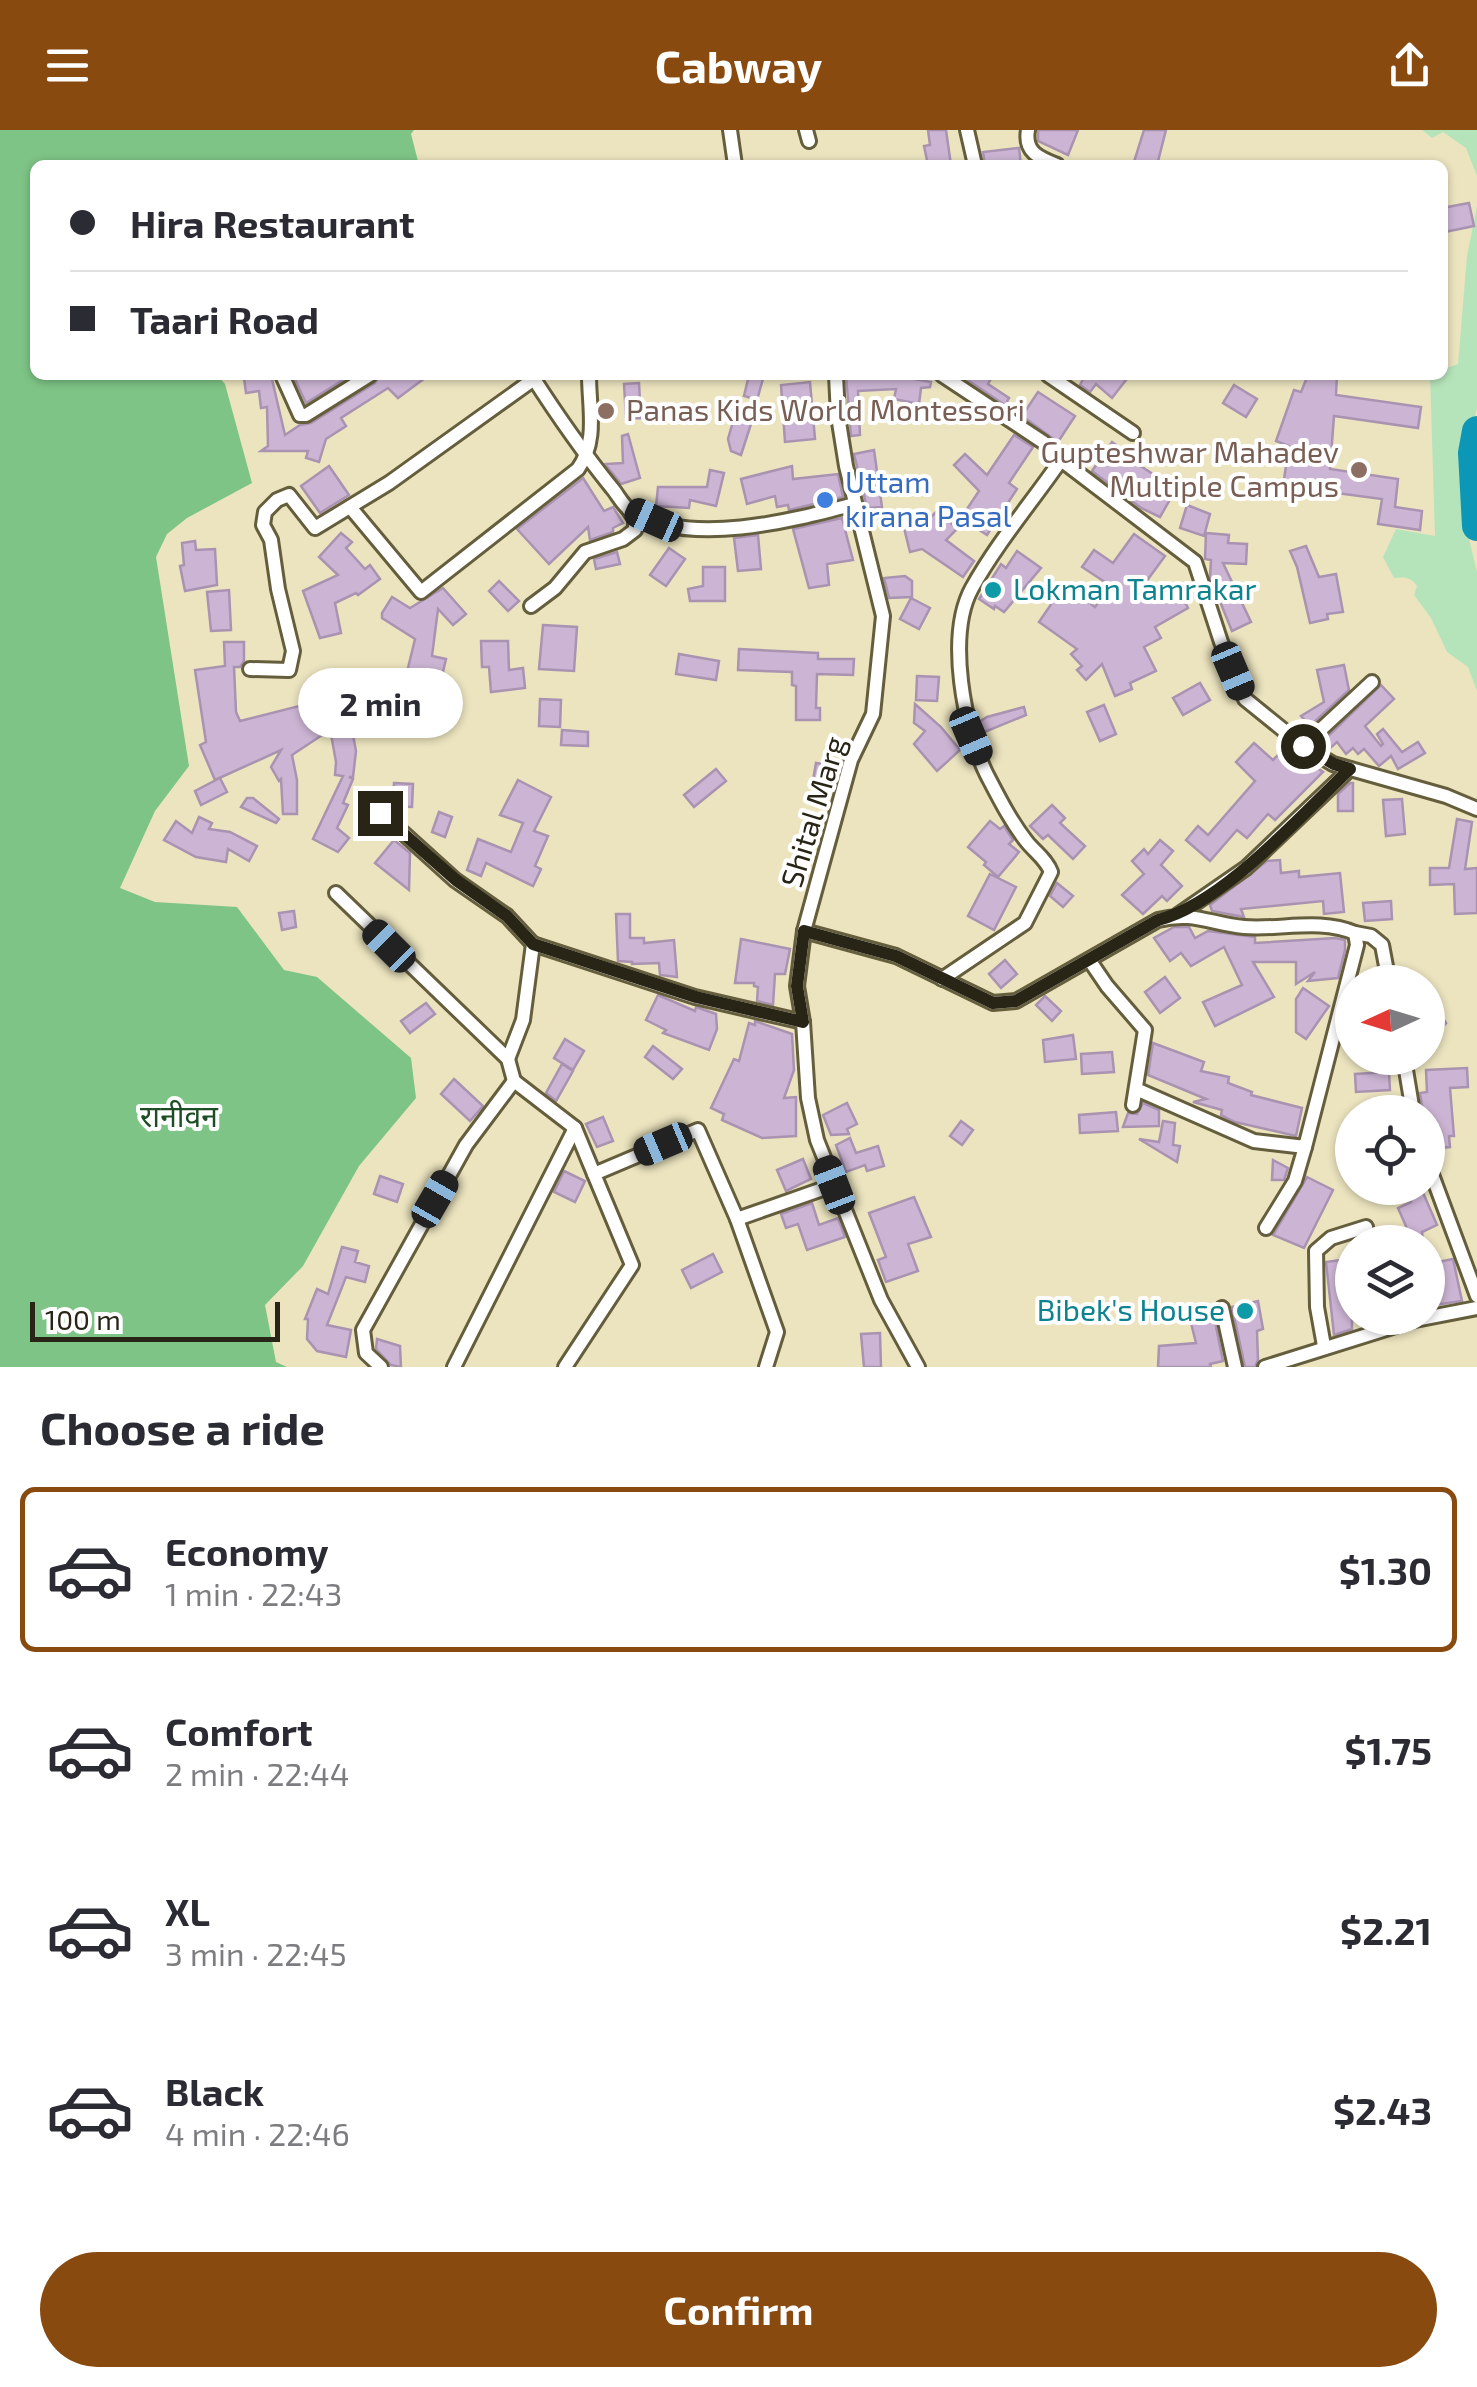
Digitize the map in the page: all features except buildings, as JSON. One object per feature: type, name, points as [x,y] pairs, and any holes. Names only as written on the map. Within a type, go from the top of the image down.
[{"type":"street","points":[[730,130],[734,160]]},
{"type":"street","points":[[967,130],[974,160]]},
{"type":"street","points":[[1028,130],[1030,149],[1043,160]]},
{"type":"street","points":[[284,380],[295,408],[306,416],[362,380]]},
{"type":"street","points":[[250,669],[289,670],[292,666],[293,652],[278,589],[276,562],[264,525],[266,512],[277,500],[289,494],[315,528],[389,483],[529,380]]},
{"type":"street","points":[[531,606],[555,588],[585,552],[623,539],[635,530],[635,519],[629,510],[566,432],[535,380]]},
{"type":"street","points":[[350,508],[420,592],[578,469],[591,438],[588,380]]},
{"type":"street","name":"Shital Marg","points":[[836,380],[838,416],[855,504],[883,616],[872,714],[850,760],[804,931],[797,986],[808,1098],[817,1140],[882,1300],[918,1367]]},
{"type":"street","points":[[955,380],[1043,442],[1194,562],[1245,699],[1303,746],[1334,764],[1446,796],[1477,809]]},
{"type":"street","points":[[1055,380],[1133,433]]},
{"type":"street","points":[[942,978],[1025,923],[1050,872],[1007,812],[978,754],[962,698],[962,621],[970,590],[1061,460]]},
{"type":"street","points":[[629,510],[682,526],[737,527],[773,525],[855,504]]},
{"type":"street","points":[[1303,746],[1372,682]]},
{"type":"street","points":[[1178,915],[1246,868],[1350,769]]},
{"type":"street","points":[[380,813],[456,880],[507,916],[533,944],[696,997],[803,1022]]},
{"type":"street","points":[[336,893],[508,1058],[514,1081],[574,1128],[632,1265],[566,1367]]},
{"type":"street","points":[[804,931],[896,956],[993,1003],[1016,1001],[1158,920],[1178,915],[1245,927],[1336,925],[1371,936],[1382,945],[1386,965]]},
{"type":"street","points":[[1266,1228],[1296,1181],[1358,946],[1355,933]]},
{"type":"street","points":[[508,1058],[523,1020],[533,944]]},
{"type":"street","points":[[1090,961],[1145,1030],[1133,1104]]},
{"type":"street","points":[[381,1367],[366,1353],[364,1330],[466,1145],[514,1081]]},
{"type":"street","points":[[1136,1089],[1254,1141],[1305,1147]]},
{"type":"street","points":[[454,1367],[574,1128]]},
{"type":"street","points":[[594,1174],[698,1130],[777,1332],[766,1367]]},
{"type":"street","points":[[736,1219],[834,1185]]},
{"type":"street","points":[[1443,1205],[1477,1296]]},
{"type":"street","points":[[1324,1346],[1317,1307],[1316,1251],[1335,1237]]},
{"type":"street","points":[[1222,1308],[1234,1367]]},
{"type":"street","points":[[1264,1367],[1415,1320],[1477,1308]]},
{"type":"green space","name":"रानीवन","points":[[0,130],[414,130],[411,134],[418,160],[30,160],[30,380],[221,380],[252,483],[187,518],[167,534],[156,557],[189,766],[155,811],[120,888],[155,902],[237,907],[284,970],[317,977],[411,1058],[416,1098],[359,1166],[303,1266],[265,1305],[276,1362],[287,1367],[0,1367]]},
{"type":"green space","points":[[1422,130],[1477,130],[1477,176],[1466,148],[1443,132],[1432,138]]},
{"type":"green space","points":[[1477,206],[1477,408],[1468,447],[1465,522],[1477,572],[1477,691],[1468,667],[1447,652],[1431,618],[1414,595],[1417,586],[1407,578],[1394,578],[1383,557],[1396,529],[1435,536],[1430,380],[1448,380],[1448,367],[1458,364],[1467,256]]},
{"type":"waterway","points":[[1477,431],[1473,453],[1477,526]]},
{"type":"place","name":"Panas Kids World Montessori","points":[[606,411]]},
{"type":"place","name":"Gupteshwar Mahadev Multiple Campus","points":[[1359,470]]},
{"type":"place","name":"Uttam kirana Pasal","points":[[825,500]]},
{"type":"place","name":"Lokman Tamrakar","points":[[993,590]]},
{"type":"place","name":"Bibek's House","points":[[1245,1311]]},
{"type":"route","points":[[380,813],[456,880],[507,916],[533,944],[696,997],[803,1022],[797,986],[804,931],[896,956],[993,1003],[1016,1001],[1158,920],[1178,915],[1246,868],[1350,769],[1303,746]]}]
